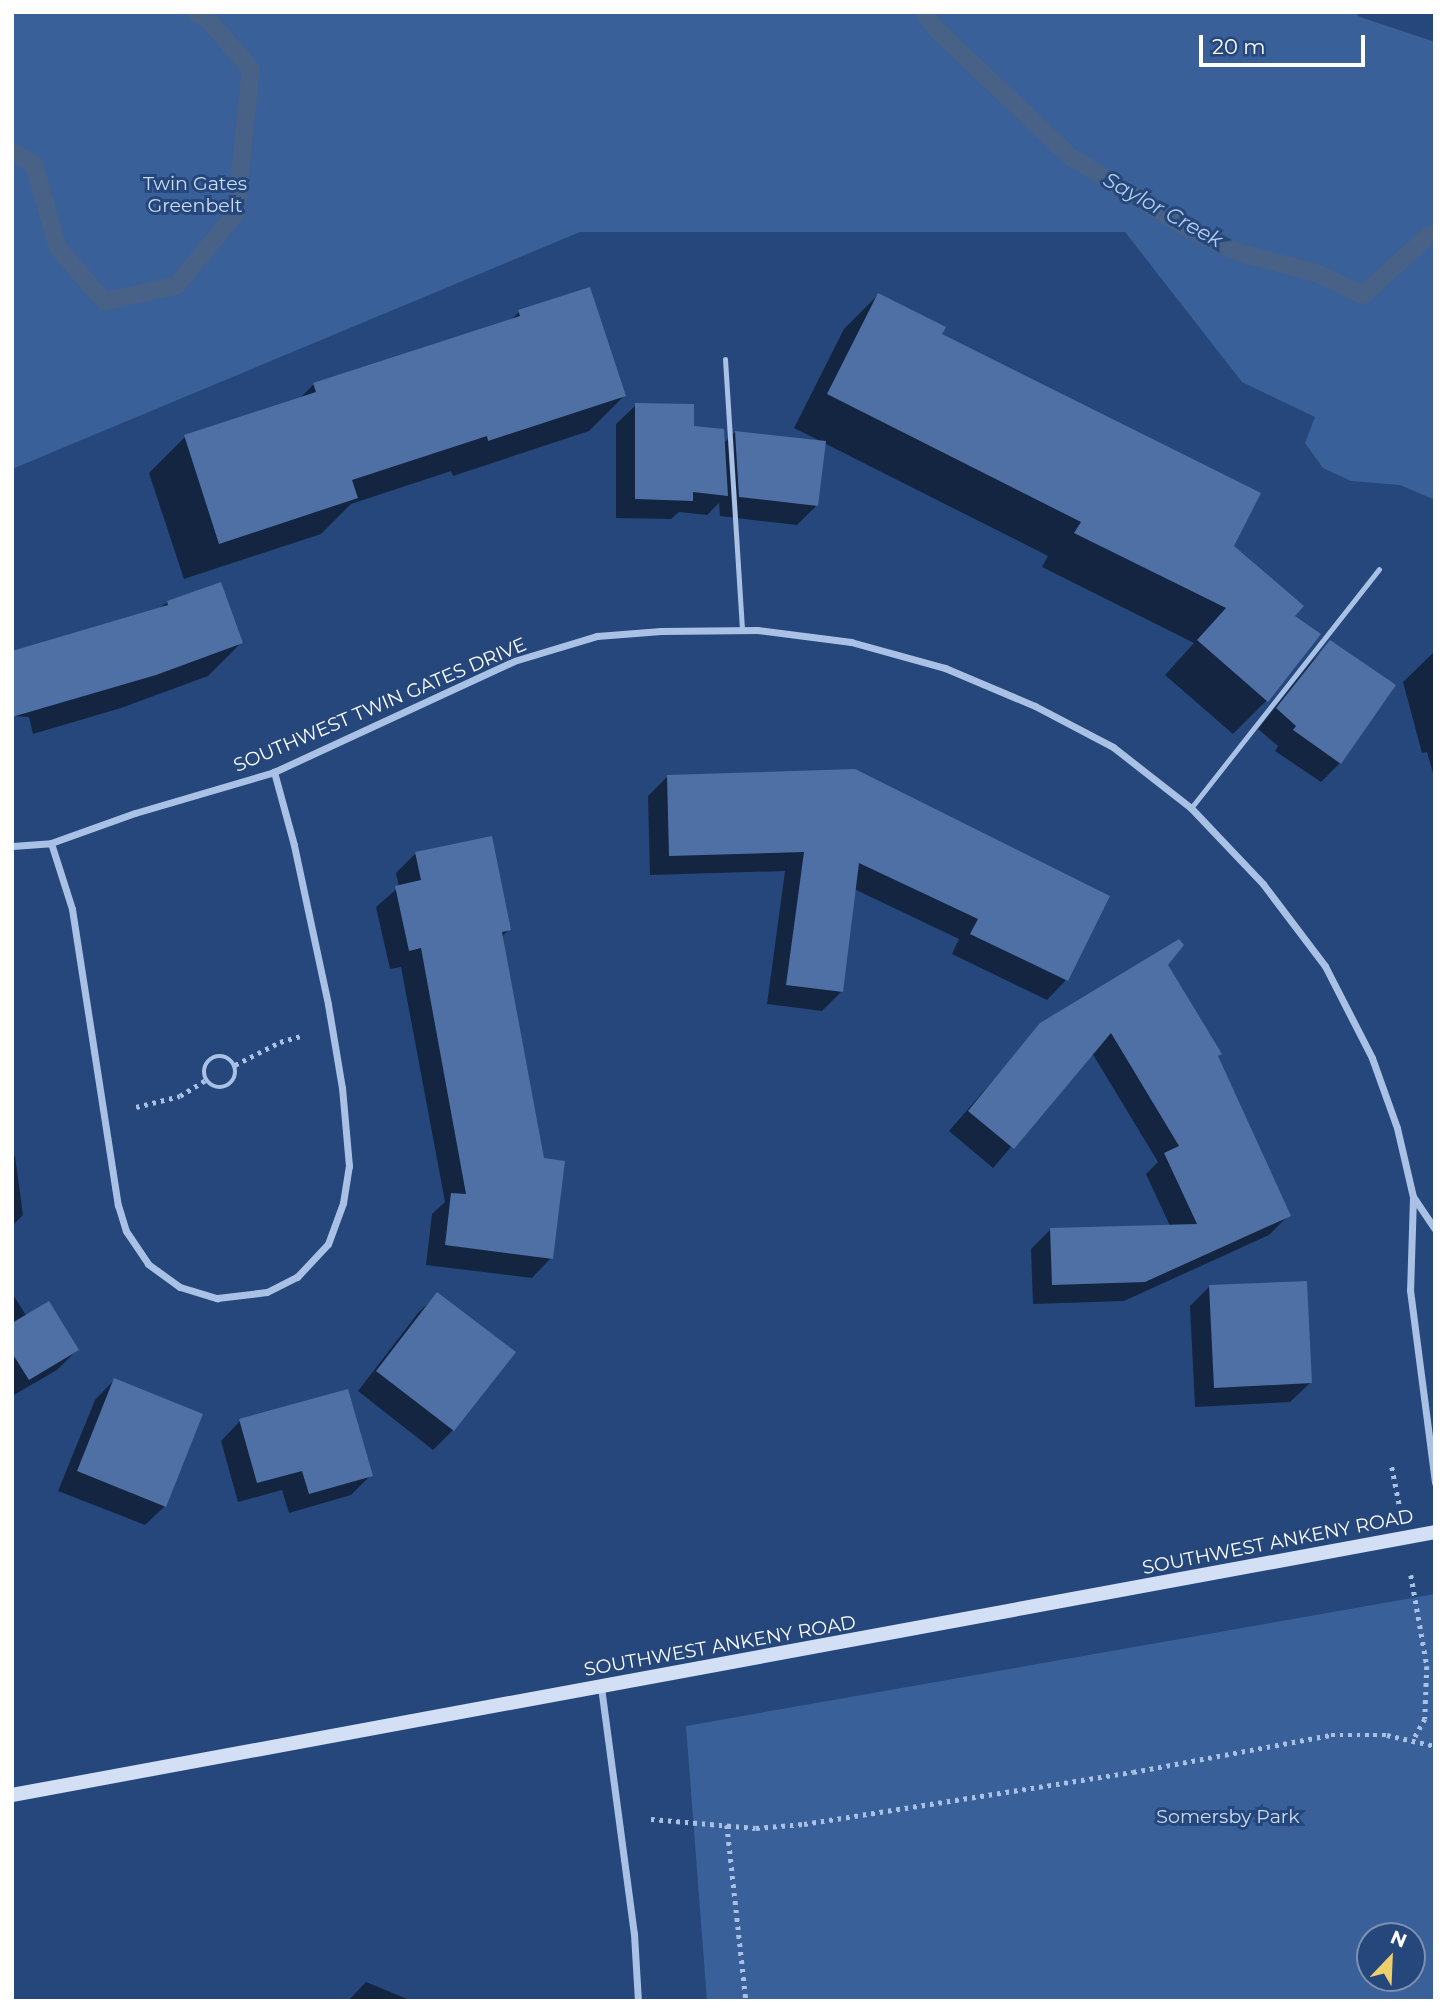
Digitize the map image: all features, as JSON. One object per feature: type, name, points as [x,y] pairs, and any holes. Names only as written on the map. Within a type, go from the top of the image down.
[{"type":"street","name":"SOUTHWEST TWIN GATES DRIVE","points":[[12,846],[51,843],[135,814],[274,772],[514,661],[597,636],[742,630],[851,642],[945,668],[1035,706],[1113,747],[1191,808],[1263,884],[1325,966],[1372,1058],[1397,1128],[1413,1197],[1410,1290],[1435,1482]]},
{"type":"street","points":[[51,843],[72,909],[104,1114],[126,1231],[148,1264],[180,1287],[217,1298],[267,1292],[298,1277],[328,1244],[343,1203],[349,1166],[332,1028],[294,845],[274,772]]},
{"type":"street","name":"SOUTHWEST TWIN GATES DRIVE","points":[[1413,1197],[1435,1229]]},
{"type":"street","name":"SOUTHWEST ANKENY ROAD","points":[[12,1795],[1435,1532]]},
{"type":"street","points":[[601,1687],[619,1818],[638,2001]]},
{"type":"lane","points":[[725,359],[742,630]]},
{"type":"lane","points":[[1191,808],[1379,569]]},
{"type":"path","points":[[235,1065],[280,1042],[332,1028]]},
{"type":"path","points":[[217,1056],[228,1058],[235,1065],[236,1073],[229,1086],[218,1088],[206,1080],[206,1066],[217,1056]]},
{"type":"path","points":[[104,1114],[180,1096],[206,1080]]},
{"type":"path","points":[[1392,1467],[1427,1666],[1425,1719],[1413,1741]]},
{"type":"path","points":[[619,1818],[756,1828],[804,1824],[1133,1772],[1331,1735],[1387,1735],[1435,1746]]},
{"type":"path","points":[[727,1825],[746,2001]]},
{"type":"green space","name":"Twin Gates Greenbelt","points":[[12,12],[1354,12],[1360,17],[1435,42],[1435,500],[1400,485],[1351,481],[1323,468],[1305,443],[1315,417],[1242,382],[1125,232],[580,232],[12,469]]},
{"type":"green space","name":"Somersby Park","points":[[1435,1594],[1435,2001],[707,2001],[686,1726]]},
{"type":"building","points":[[590,287],[626,396],[488,441],[487,436],[352,480],[358,498],[219,544],[184,435],[316,392],[313,383],[520,316],[518,310]]},
{"type":"building","points":[[878,293],[946,327],[942,334],[1261,493],[1234,546],[1304,606],[1295,616],[1321,634],[1268,702],[1197,640],[1226,608],[1074,533],[1081,522],[827,394]]},
{"type":"building","points":[[635,403],[694,404],[694,426],[724,429],[728,496],[693,492],[693,501],[635,499]]},
{"type":"building","points":[[735,431],[826,441],[818,506],[739,497]]},
{"type":"building","points":[[221,582],[243,643],[156,675],[12,717],[12,651],[168,605],[167,601]]},
{"type":"building","points":[[1330,640],[1396,685],[1341,764],[1293,730],[1296,726],[1276,708]]},
{"type":"building","points":[[855,769],[1110,896],[1068,981],[970,934],[978,919],[859,863],[843,992],[786,985],[804,852],[669,856],[667,775]]},
{"type":"building","points":[[492,836],[511,930],[502,932],[544,1158],[565,1161],[553,1259],[445,1245],[451,1193],[466,1194],[421,948],[409,951],[395,886],[421,880],[415,852]]},
{"type":"building","points":[[1179,939],[1184,945],[1168,965],[1222,1054],[1218,1056],[1291,1216],[1145,1282],[1052,1285],[1050,1228],[1197,1224],[1164,1153],[1179,1146],[1111,1033],[1014,1149],[968,1111],[1040,1023]]},
{"type":"building","points":[[1307,1281],[1312,1383],[1214,1388],[1209,1285]]},
{"type":"building","points":[[437,1292],[516,1352],[454,1431],[376,1371]]},
{"type":"building","points":[[49,1301],[79,1350],[29,1380],[12,1353],[12,1323]]},
{"type":"building","points":[[114,1378],[203,1414],[166,1507],[77,1471]]},
{"type":"building","points":[[348,1389],[373,1476],[309,1494],[302,1471],[257,1483],[239,1419]]},
{"type":"waterway","name":"Saylor Creek","points":[[12,152],[34,164],[58,248],[104,301],[176,286],[236,213],[251,69],[211,23],[195,12]]},
{"type":"waterway","name":"Saylor Creek","points":[[924,12],[938,31],[1071,157],[1185,227],[1240,253],[1316,273],[1363,295],[1428,236],[1435,234]]}]
